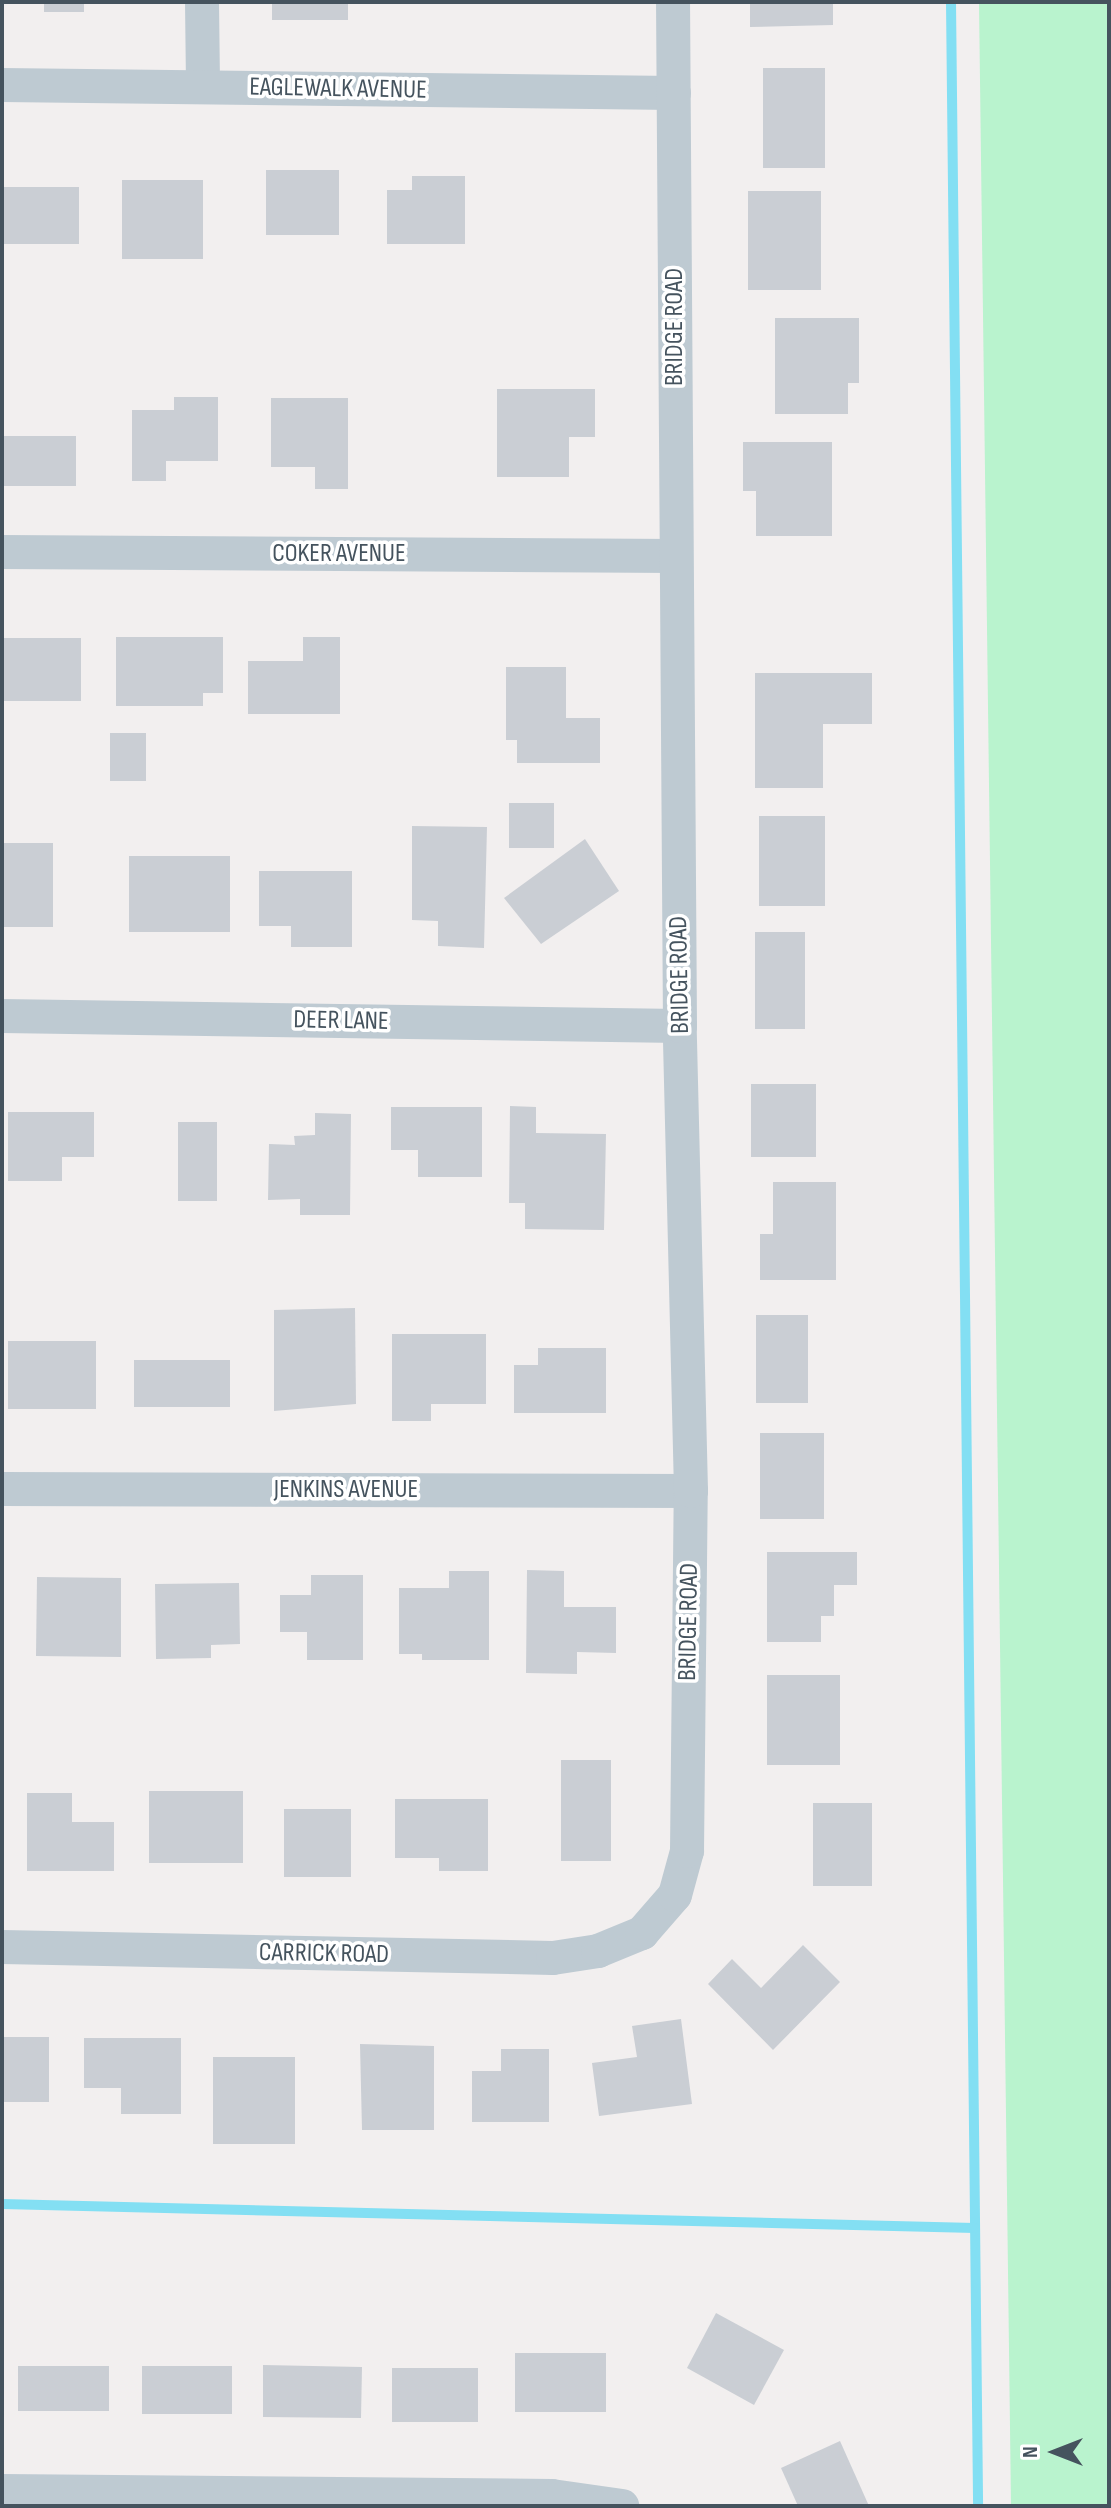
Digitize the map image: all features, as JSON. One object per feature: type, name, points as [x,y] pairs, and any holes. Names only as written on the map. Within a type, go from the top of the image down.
[{"type":"street","points":[[202,2],[203,87]]},
{"type":"street","name":"BRIDGE ROAD","points":[[642,1933],[675,1895],[687,1851],[691,1491],[680,1026],[673,2]]},
{"type":"street","name":"EAGLEWALK AVENUE","points":[[2,85],[674,93]]},
{"type":"street","name":"COKER AVENUE","points":[[2,552],[676,556]]},
{"type":"street","name":"DEER LANE","points":[[2,1016],[680,1026]]},
{"type":"street","name":"JENKINS AVENUE","points":[[2,1489],[691,1491]]},
{"type":"street","name":"CARRICK ROAD","points":[[2,1947],[553,1958],[598,1951],[642,1933]]},
{"type":"street","points":[[2,2491],[552,2496],[622,2506]]},
{"type":"green space","points":[[979,2],[1109,2],[1109,2506],[1011,2506]]},
{"type":"building","points":[[44,2],[84,2],[84,12],[44,12]]},
{"type":"building","points":[[272,2],[348,2],[348,20],[272,20]]},
{"type":"building","points":[[750,2],[833,2],[833,25],[750,27]]},
{"type":"building","points":[[763,68],[825,68],[825,168],[763,168]]},
{"type":"building","points":[[266,170],[339,170],[339,235],[266,235]]},
{"type":"building","points":[[412,176],[465,176],[465,244],[387,244],[387,190],[412,190]]},
{"type":"building","points":[[122,180],[203,180],[203,259],[122,259]]},
{"type":"building","points":[[2,187],[79,187],[79,244],[2,244]]},
{"type":"building","points":[[748,191],[821,191],[821,290],[748,290]]},
{"type":"building","points":[[775,318],[859,318],[859,383],[848,383],[848,414],[775,414]]},
{"type":"building","points":[[497,389],[595,389],[595,437],[569,437],[569,477],[497,477]]},
{"type":"building","points":[[174,397],[218,397],[218,461],[166,461],[166,481],[132,481],[132,410],[174,410]]},
{"type":"building","points":[[271,398],[348,398],[348,489],[315,489],[315,467],[271,467]]},
{"type":"building","points":[[3,436],[76,436],[76,486],[3,486]]},
{"type":"building","points":[[743,442],[832,442],[832,536],[756,536],[756,491],[743,491]]},
{"type":"building","points":[[116,637],[223,637],[223,693],[203,693],[203,706],[116,706]]},
{"type":"building","points":[[303,637],[340,637],[340,714],[248,714],[248,661],[303,661]]},
{"type":"building","points":[[2,638],[81,638],[81,701],[2,701]]},
{"type":"building","points":[[506,667],[566,667],[566,718],[600,718],[600,763],[517,763],[517,740],[506,740]]},
{"type":"building","points":[[755,673],[872,673],[872,724],[823,724],[823,788],[755,788]]},
{"type":"building","points":[[110,733],[146,733],[146,781],[110,781]]},
{"type":"building","points":[[509,803],[554,803],[554,848],[509,848]]},
{"type":"building","points":[[759,816],[825,816],[825,906],[759,906]]},
{"type":"building","points":[[412,826],[487,827],[484,948],[438,946],[438,921],[412,920]]},
{"type":"building","points":[[585,839],[619,891],[541,944],[504,898]]},
{"type":"building","points":[[2,843],[53,843],[53,927],[2,927]]},
{"type":"building","points":[[129,856],[230,856],[230,932],[129,932]]},
{"type":"building","points":[[259,871],[352,871],[352,947],[291,947],[291,926],[259,926]]},
{"type":"building","points":[[755,932],[805,932],[805,1029],[755,1029]]},
{"type":"building","points":[[751,1084],[816,1084],[816,1157],[751,1157]]},
{"type":"building","points":[[510,1106],[536,1107],[536,1133],[606,1134],[604,1230],[525,1229],[525,1203],[509,1203]]},
{"type":"building","points":[[391,1107],[482,1107],[482,1177],[418,1177],[418,1150],[391,1150]]},
{"type":"building","points":[[8,1112],[94,1112],[94,1157],[62,1157],[62,1181],[8,1181]]},
{"type":"building","points":[[315,1113],[351,1114],[350,1215],[300,1215],[300,1199],[268,1200],[269,1144],[295,1145],[294,1136],[315,1135]]},
{"type":"building","points":[[178,1122],[217,1122],[217,1201],[178,1201]]},
{"type":"building","points":[[773,1182],[836,1182],[836,1280],[760,1280],[760,1234],[773,1234]]},
{"type":"building","points":[[355,1308],[356,1404],[274,1411],[274,1310]]},
{"type":"building","points":[[756,1315],[808,1315],[808,1403],[756,1403]]},
{"type":"building","points":[[392,1334],[486,1334],[486,1404],[431,1404],[431,1421],[392,1421]]},
{"type":"building","points":[[8,1341],[96,1341],[96,1409],[8,1409]]},
{"type":"building","points":[[538,1348],[606,1348],[606,1413],[514,1413],[514,1365],[538,1365]]},
{"type":"building","points":[[134,1360],[230,1360],[230,1407],[134,1407]]},
{"type":"building","points":[[760,1433],[824,1433],[824,1519],[760,1519]]},
{"type":"building","points":[[767,1552],[857,1552],[857,1585],[834,1585],[834,1616],[821,1616],[821,1642],[767,1642]]},
{"type":"building","points":[[527,1570],[564,1571],[564,1607],[616,1607],[616,1653],[577,1652],[577,1674],[526,1673]]},
{"type":"building","points":[[449,1571],[489,1571],[489,1660],[422,1660],[422,1654],[399,1654],[399,1588],[449,1588]]},
{"type":"building","points":[[311,1575],[363,1575],[363,1660],[307,1660],[307,1632],[280,1632],[280,1595],[311,1595]]},
{"type":"building","points":[[37,1577],[121,1578],[121,1657],[36,1656]]},
{"type":"building","points":[[239,1583],[240,1644],[211,1645],[211,1658],[156,1659],[155,1584]]},
{"type":"building","points":[[767,1675],[840,1675],[840,1765],[767,1765]]},
{"type":"building","points":[[561,1760],[611,1760],[611,1861],[561,1861]]},
{"type":"building","points":[[149,1791],[243,1791],[243,1863],[149,1863]]},
{"type":"building","points":[[27,1793],[72,1793],[72,1822],[114,1822],[114,1871],[27,1871]]},
{"type":"building","points":[[395,1799],[488,1799],[488,1871],[439,1871],[439,1858],[395,1858]]},
{"type":"building","points":[[813,1803],[872,1803],[872,1886],[813,1886]]},
{"type":"building","points":[[284,1809],[351,1809],[351,1877],[284,1877]]},
{"type":"building","points":[[803,1945],[840,1982],[773,2050],[708,1984],[732,1959],[761,1988]]},
{"type":"building","points":[[681,2019],[692,2104],[599,2116],[592,2063],[637,2057],[632,2026]]},
{"type":"building","points":[[2,2037],[49,2037],[49,2102],[2,2102]]},
{"type":"building","points":[[84,2038],[181,2038],[181,2114],[121,2114],[121,2088],[84,2088]]},
{"type":"building","points":[[360,2044],[434,2046],[434,2130],[362,2130]]},
{"type":"building","points":[[501,2049],[549,2049],[549,2122],[472,2122],[472,2071],[501,2071]]},
{"type":"building","points":[[213,2057],[295,2057],[295,2144],[213,2144]]},
{"type":"building","points":[[716,2313],[784,2350],[754,2405],[687,2368]]},
{"type":"building","points":[[515,2353],[606,2353],[606,2412],[515,2412]]},
{"type":"building","points":[[263,2365],[362,2367],[361,2418],[263,2417]]},
{"type":"building","points":[[18,2366],[109,2366],[109,2411],[18,2411]]},
{"type":"building","points":[[142,2366],[232,2366],[232,2414],[142,2414]]},
{"type":"building","points":[[392,2368],[478,2368],[478,2422],[392,2422]]},
{"type":"building","points":[[840,2441],[869,2506],[798,2506],[781,2468]]},
{"type":"waterway","points":[[951,2],[978,2506]]},
{"type":"waterway","points":[[2,2204],[975,2228]]}]
